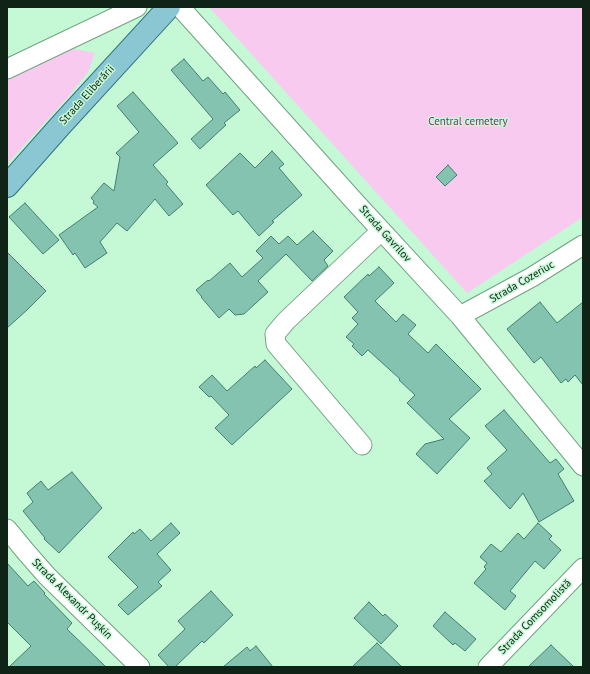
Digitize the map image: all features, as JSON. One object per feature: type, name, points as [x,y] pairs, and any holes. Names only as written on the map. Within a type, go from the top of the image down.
[{"type":"main road","name":"Strada Eliberării","points":[[7,186],[70,114],[169,7]]},
{"type":"street","points":[[7,69],[137,7]]},
{"type":"street","name":"Strada Gavrilov","points":[[180,7],[381,231],[460,316],[583,466]]},
{"type":"street","points":[[362,445],[276,344],[275,334],[286,321],[381,231]]},
{"type":"street","name":"Strada Cozeriuc","points":[[460,316],[532,277],[583,245]]},
{"type":"street","name":"Strada Alexandr Pușkin","points":[[7,529],[47,576],[140,667]]},
{"type":"street","name":"Strada Comsomolistă","points":[[488,667],[583,568]]},
{"type":"green space","name":"Central cemetery","points":[[209,7],[583,7],[583,217],[467,293]]},
{"type":"green space","points":[[72,49],[95,53],[88,72],[69,96],[7,164],[7,80]]},
{"type":"building","points":[[184,59],[203,81],[208,77],[223,94],[225,92],[240,110],[224,123],[226,125],[200,149],[191,139],[213,119],[171,70]]},
{"type":"building","points":[[133,92],[178,143],[153,165],[168,182],[166,184],[183,204],[169,216],[155,199],[127,231],[117,223],[100,242],[107,253],[85,268],[75,253],[73,255],[59,235],[98,207],[93,203],[94,201],[91,198],[104,183],[114,191],[120,157],[116,153],[139,132],[117,106]]},
{"type":"building","points":[[272,151],[284,164],[279,168],[302,195],[272,221],[274,222],[259,236],[238,211],[233,215],[206,185],[240,153],[255,168]]},
{"type":"building","points":[[448,165],[457,175],[445,186],[436,177]]},
{"type":"building","points":[[25,203],[59,240],[43,254],[9,217]]},
{"type":"building","points":[[313,231],[333,251],[324,260],[328,266],[312,281],[286,254],[258,281],[268,292],[244,314],[235,315],[229,309],[219,318],[196,290],[230,263],[242,277],[263,258],[256,251],[271,236],[279,244],[288,236],[297,245]]},
{"type":"building","points":[[7,252],[46,291],[7,328]]},
{"type":"building","points":[[379,267],[394,283],[375,301],[396,322],[403,314],[416,325],[408,334],[428,353],[436,344],[481,389],[449,419],[470,438],[437,474],[416,454],[425,444],[444,439],[407,403],[415,395],[368,350],[362,356],[352,346],[354,344],[346,337],[358,324],[352,318],[358,312],[344,297],[368,274],[369,276]]},
{"type":"building","points":[[540,302],[557,323],[583,302],[583,385],[575,375],[568,382],[566,379],[561,383],[541,357],[534,363],[507,329]]},
{"type":"building","points":[[265,360],[292,389],[232,445],[215,428],[229,415],[211,396],[209,397],[199,387],[212,375],[227,391],[255,366],[256,368]]},
{"type":"building","points":[[504,410],[550,463],[556,459],[564,469],[558,474],[574,501],[539,522],[523,493],[510,509],[484,481],[492,474],[487,468],[507,450],[485,426]]},
{"type":"building","points":[[72,472],[102,508],[59,553],[44,539],[45,538],[23,511],[33,502],[27,493],[41,481],[48,490]]},
{"type":"building","points":[[171,523],[180,533],[157,554],[171,570],[158,582],[162,586],[128,615],[118,605],[138,587],[108,557],[133,532],[134,534],[140,529],[151,541]]},
{"type":"building","points":[[538,523],[552,536],[549,539],[561,550],[544,569],[535,561],[510,591],[516,596],[505,610],[474,583],[486,569],[484,567],[487,563],[480,557],[491,544],[501,552],[518,533],[524,539]]},
{"type":"building","points":[[7,563],[28,586],[34,581],[45,593],[44,594],[72,623],[67,629],[106,667],[9,667],[31,646],[7,622]]},
{"type":"building","points":[[211,591],[233,615],[204,643],[202,641],[175,667],[169,667],[158,655],[185,629],[178,621]]},
{"type":"building","points":[[369,602],[383,616],[385,614],[398,626],[381,644],[354,618]]},
{"type":"building","points":[[445,612],[476,639],[465,651],[455,643],[453,645],[433,626]]},
{"type":"building","points":[[377,643],[402,667],[352,667]]},
{"type":"building","points":[[551,645],[574,667],[528,667]]},
{"type":"building","points":[[256,646],[273,667],[223,667],[247,647],[250,651]]}]
